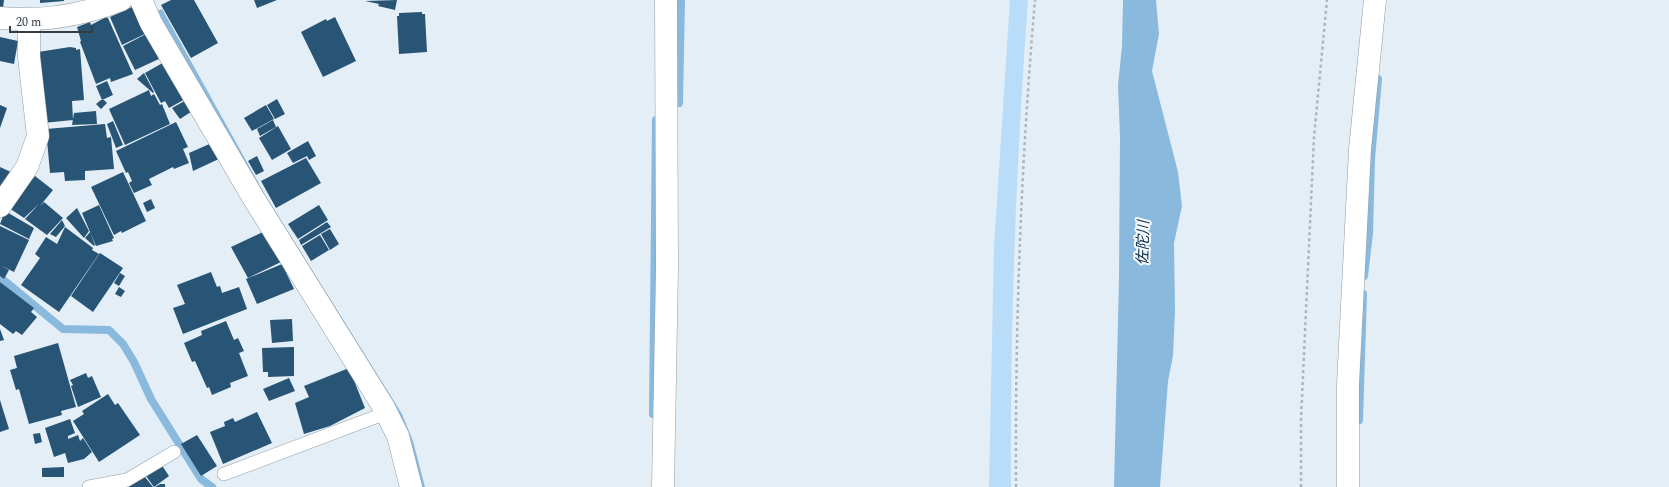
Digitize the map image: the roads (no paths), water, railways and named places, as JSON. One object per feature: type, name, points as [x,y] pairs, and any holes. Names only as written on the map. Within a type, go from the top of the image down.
[{"type":"street","points":[[0,18],[29,20],[54,19],[97,10],[122,0]]},
{"type":"street","points":[[141,0],[151,23],[254,199],[386,413],[398,436],[412,487]]},
{"type":"street","points":[[663,487],[667,269],[666,0]]},
{"type":"street","points":[[1348,487],[1348,384],[1360,148],[1376,0]]},
{"type":"street","points":[[0,206],[26,167],[38,136],[29,57],[29,20]]},
{"type":"lane","points":[[224,474],[386,413]]},
{"type":"lane","points":[[89,487],[127,480],[174,452]]},
{"type":"water","name":"佐陀川","points":[[1123,0],[1156,0],[1159,34],[1152,71],[1178,172],[1182,206],[1174,243],[1175,311],[1173,356],[1168,381],[1160,487],[1114,487],[1119,278],[1120,137],[1118,85],[1122,46]]},
{"type":"water","points":[[162,9],[264,193],[402,414],[413,441],[425,487],[419,487],[325,300],[157,11]]},
{"type":"waterway","points":[[667,101],[679,103],[681,0]]},
{"type":"waterway","points":[[1364,276],[1369,233],[1371,159],[1378,79]]},
{"type":"waterway","points":[[653,414],[656,120]]},
{"type":"waterway","points":[[0,277],[63,329],[109,330],[123,344],[134,362],[151,399],[201,479],[212,487]]},
{"type":"waterway","points":[[1359,420],[1363,294]]}]
